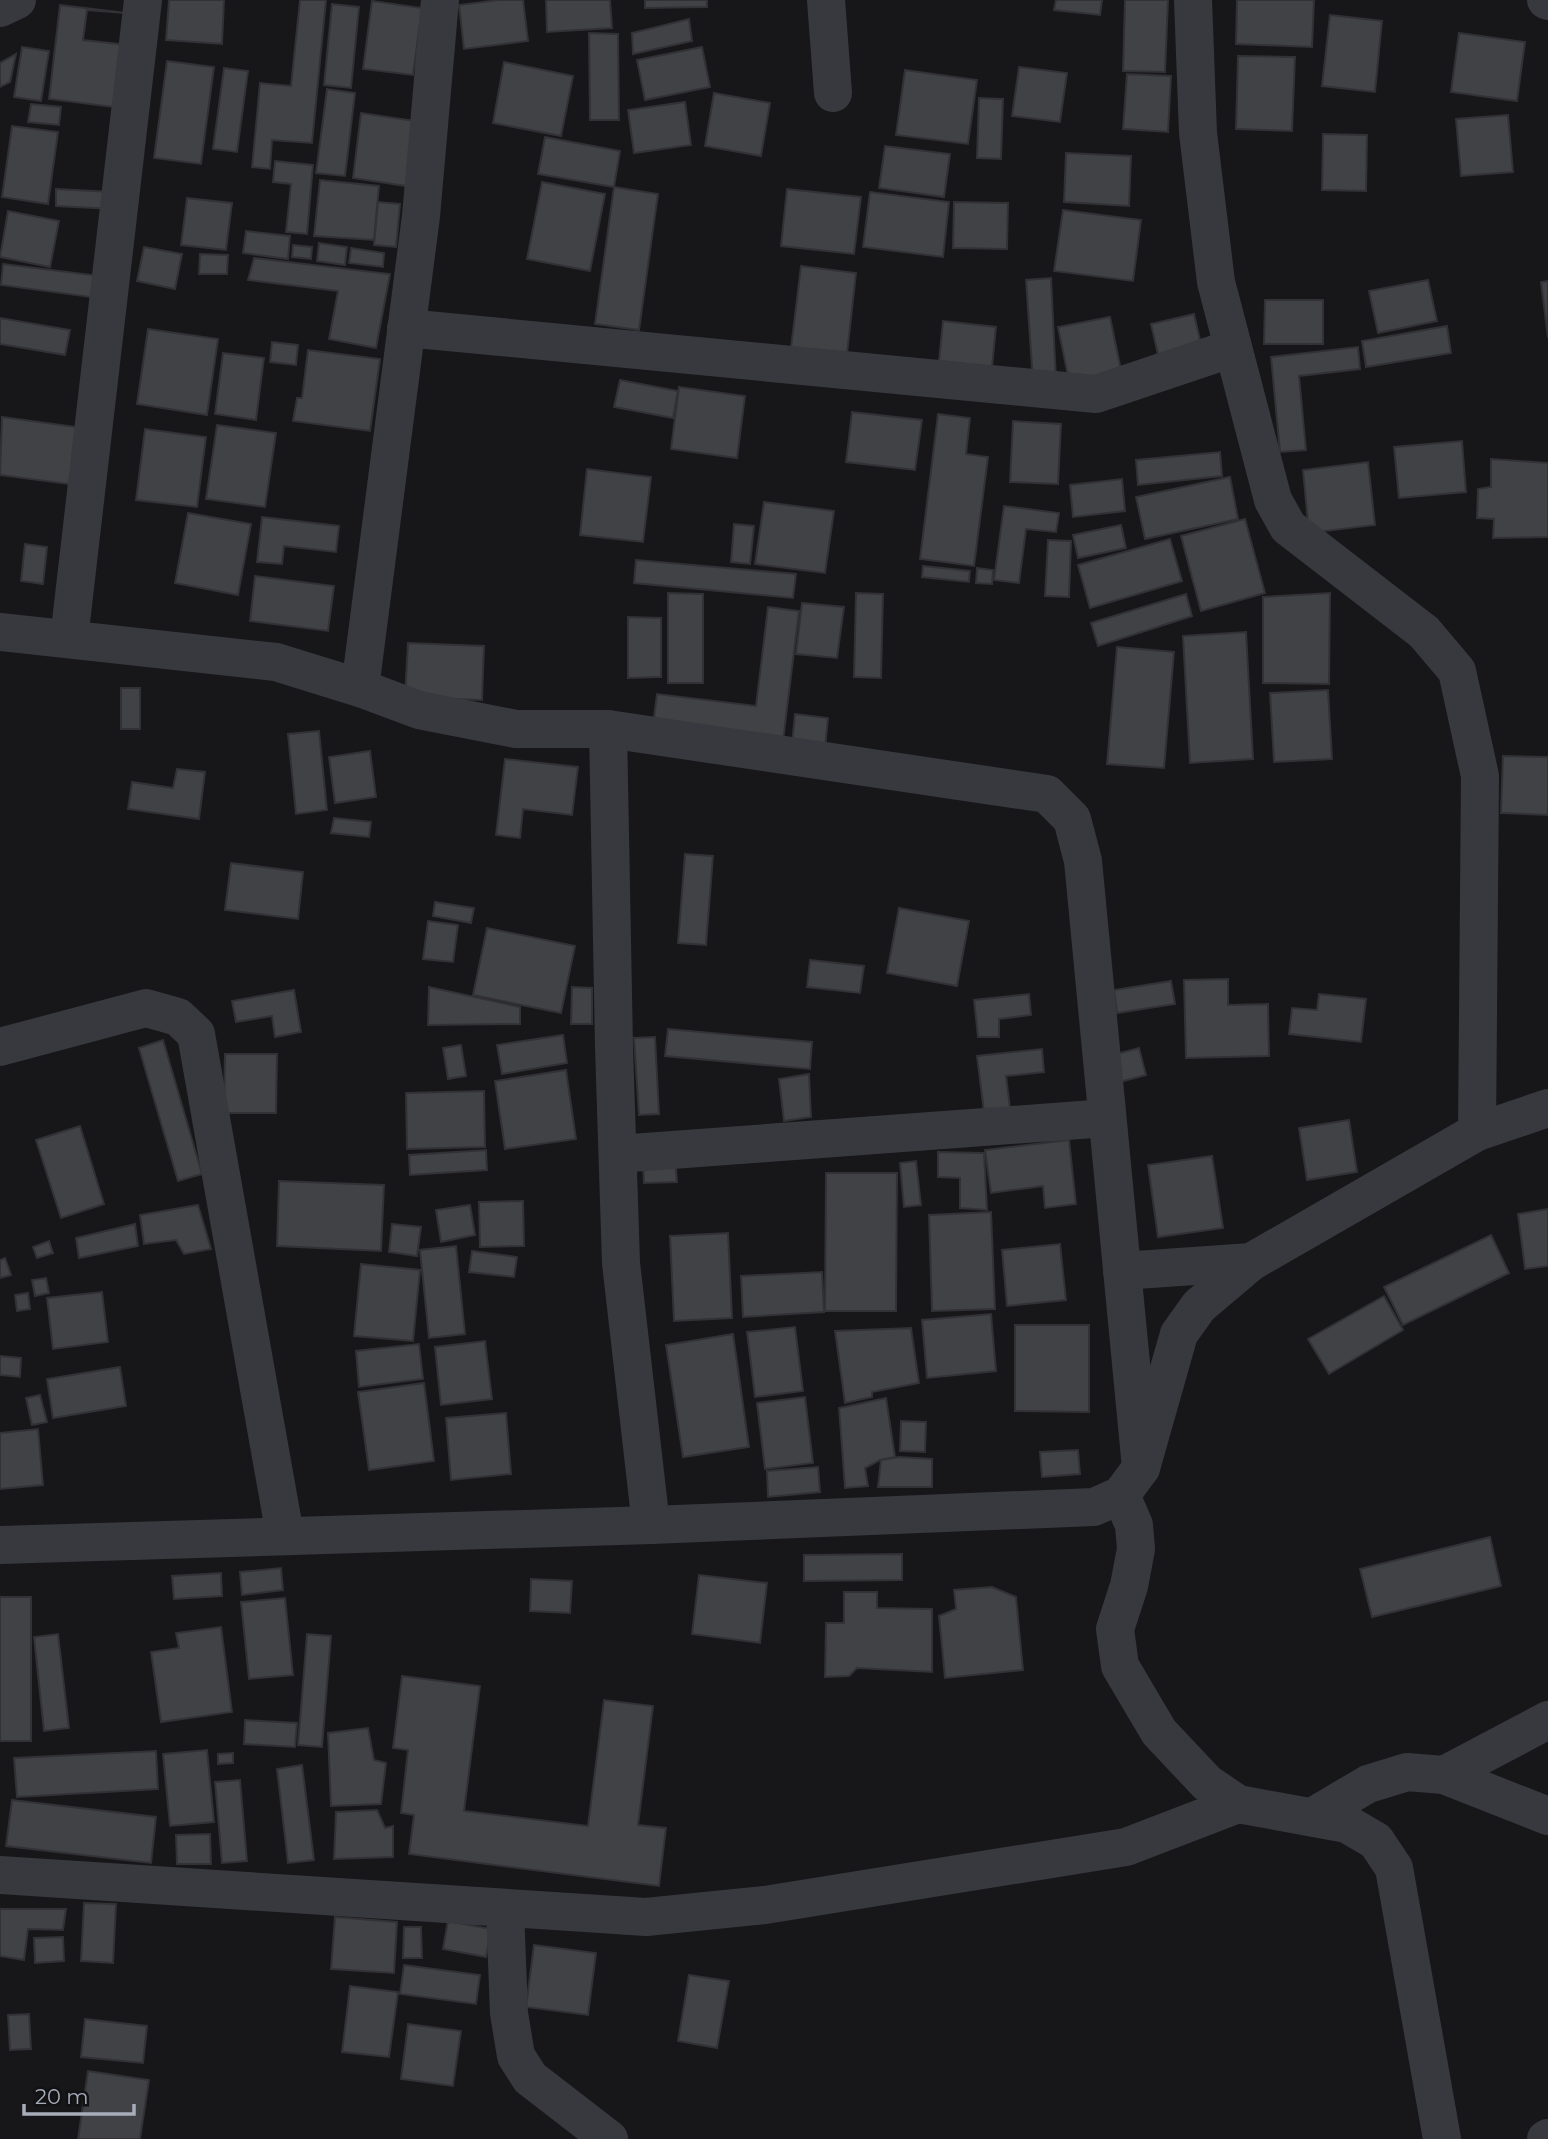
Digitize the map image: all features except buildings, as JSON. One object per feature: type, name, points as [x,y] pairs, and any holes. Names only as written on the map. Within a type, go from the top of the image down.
[{"type":"street","points":[[0,8],[17,0]]},
{"type":"street","points":[[69,639],[143,0]]},
{"type":"street","points":[[360,688],[421,216],[440,0]]},
{"type":"street","points":[[826,0],[833,93]]},
{"type":"street","points":[[1193,0],[1198,133],[1216,282],[1273,500],[1287,527],[1424,632],[1457,671],[1480,776],[1477,1132]]},
{"type":"street","points":[[406,328],[1096,394],[1233,348]]},
{"type":"street","points":[[0,632],[276,662],[419,710],[516,729],[608,729],[1047,794],[1072,819],[1083,861],[1122,1270],[1136,1549],[1129,1587],[1115,1629],[1120,1666],[1159,1732],[1208,1783],[1238,1804],[1347,1824],[1376,1841],[1394,1868],[1442,2139]]},
{"type":"street","points":[[608,729],[621,1263],[651,1525]]},
{"type":"street","points":[[0,1047],[146,1008],[178,1017],[196,1034],[285,1535]]},
{"type":"street","points":[[0,1545],[651,1525],[1094,1507],[1131,1481],[1179,1334],[1199,1306],[1251,1262],[1477,1132],[1548,1108]]},
{"type":"street","points":[[618,1154],[1107,1118]]},
{"type":"street","points":[[1122,1270],[1251,1262]]},
{"type":"street","points":[[1444,1774],[1548,1720]]},
{"type":"street","points":[[1312,1817],[1368,1784],[1407,1772],[1444,1774],[1548,1816]]},
{"type":"street","points":[[0,1875],[505,1910],[646,1917],[765,1905],[1126,1847],[1238,1804]]},
{"type":"street","points":[[505,1910],[509,2013],[516,2056],[530,2078],[609,2139]]}]
